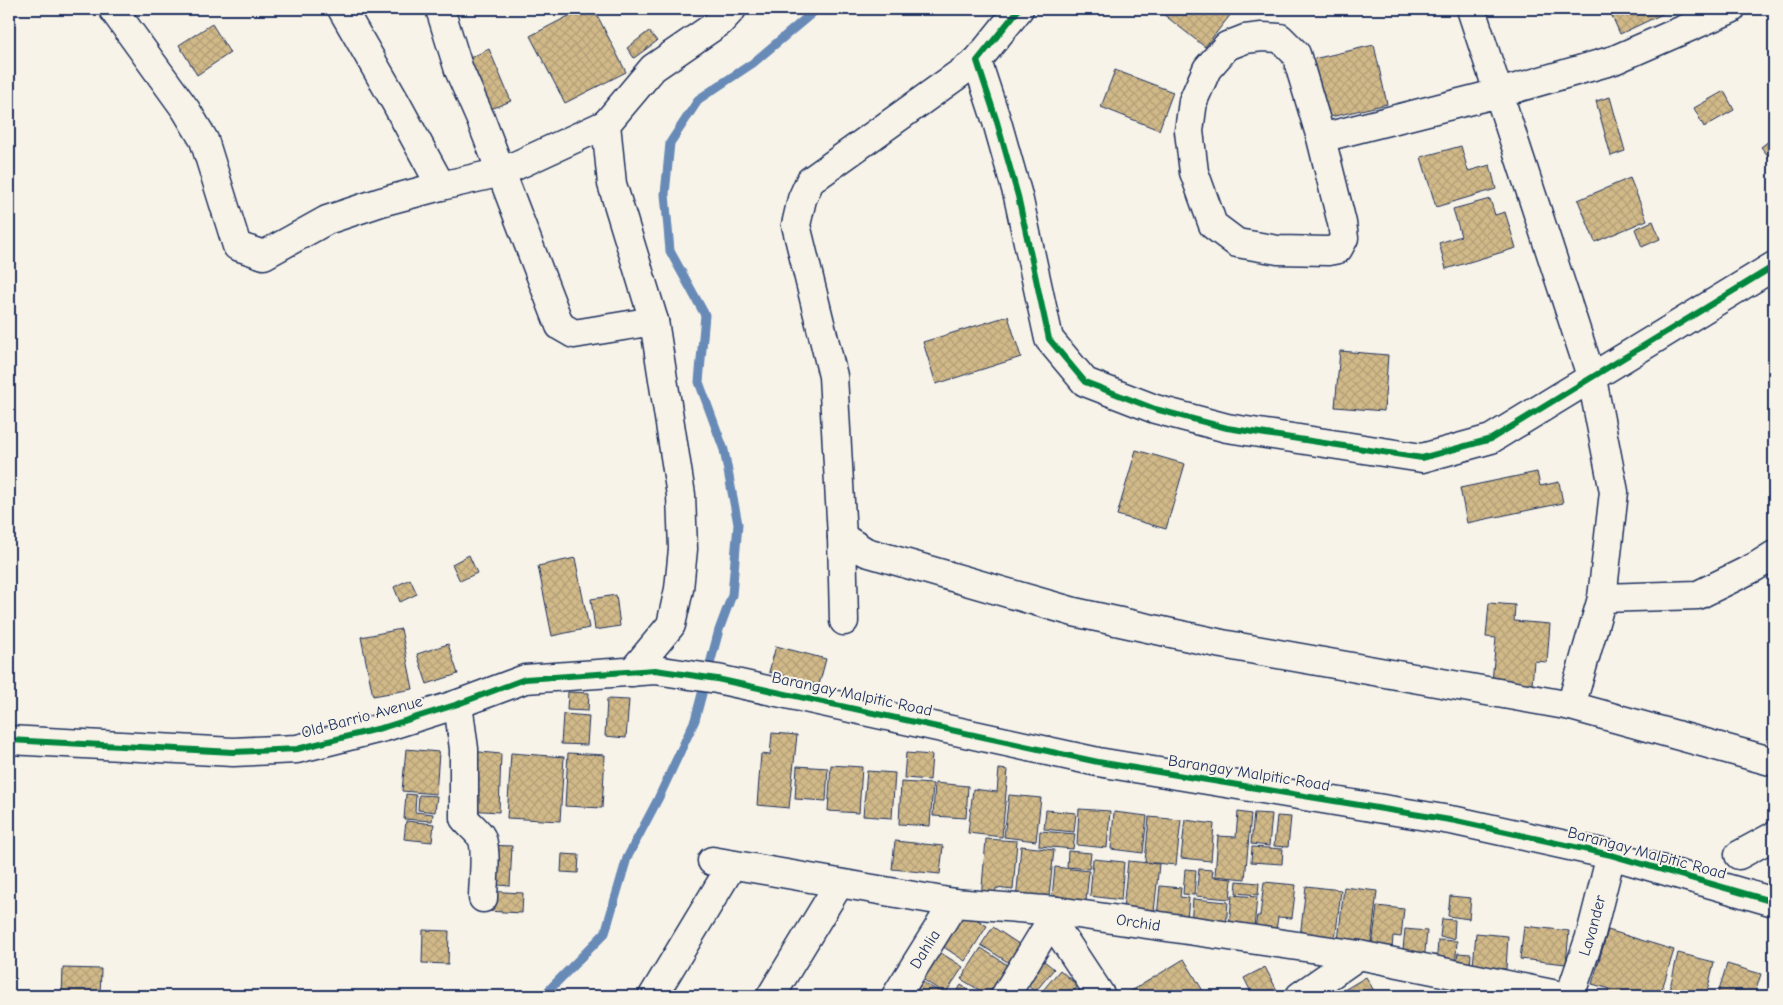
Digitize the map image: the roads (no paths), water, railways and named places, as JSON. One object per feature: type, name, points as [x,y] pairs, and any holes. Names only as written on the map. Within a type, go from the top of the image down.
[{"type":"street","points":[[113,9],[186,110],[204,140],[237,246],[264,255],[327,220],[381,202],[502,172],[606,124],[653,68],[720,22],[732,9]]},
{"type":"street","points":[[342,9],[396,102],[441,186]]},
{"type":"street","points":[[440,9],[459,70],[482,120],[560,326],[574,334],[654,321]]},
{"type":"street","points":[[844,621],[842,537],[833,376],[796,225],[802,199],[810,181],[977,61],[1019,9]]},
{"type":"street","points":[[1471,9],[1592,379],[1614,492],[1602,598],[1571,706]]},
{"type":"street","points":[[1321,138],[1376,126],[1614,60],[1731,9]]},
{"type":"street","points":[[1262,37],[1280,38],[1296,54],[1321,138],[1342,223],[1344,238],[1338,249],[1328,251],[1278,250],[1237,243],[1213,225],[1194,172],[1189,131],[1193,101],[1206,69],[1227,46],[1245,39],[1262,37]]},
{"type":"street","points":[[977,61],[998,122],[1018,196],[1049,339],[1085,382],[1155,409],[1227,428],[1422,458],[1491,439],[1774,266]]},
{"type":"street","points":[[606,124],[612,184],[654,321],[681,494],[683,549],[679,589],[671,625],[643,671]]},
{"type":"street","points":[[842,537],[866,552],[1074,612],[1222,644],[1571,706],[1774,762]]},
{"type":"street","points":[[1602,598],[1698,594],[1755,567],[1774,555]]},
{"type":"street","name":"Old Barrio Avenue","points":[[9,740],[233,752],[297,749],[385,727],[525,680],[643,671],[717,679]]},
{"type":"street","name":"Barangay Malpitic Road","points":[[717,679],[1098,762],[1456,821],[1610,855],[1774,902]]},
{"type":"street","points":[[458,704],[464,749],[464,818],[481,836],[484,845],[483,898]]},
{"type":"street","points":[[1739,855],[1774,836]]},
{"type":"street","name":"Lavander","points":[[1570,996],[1591,934],[1610,855]]},
{"type":"street","name":"Orchid","points":[[653,996],[722,863],[954,903],[1359,955],[1562,996]]},
{"type":"street","points":[[771,996],[839,884]]},
{"type":"street","name":"Dahlia","points":[[896,996],[954,903]]},
{"type":"street","points":[[1005,996],[1054,916],[1101,996]]},
{"type":"street","points":[[1300,996],[1359,955]]},
{"type":"waterway","points":[[547,996],[549,990],[605,933],[627,858],[658,799],[695,720],[719,630],[732,595],[738,524],[724,450],[699,382],[705,315],[670,251],[665,194],[670,143],[699,99],[753,63],[817,9]]}]
